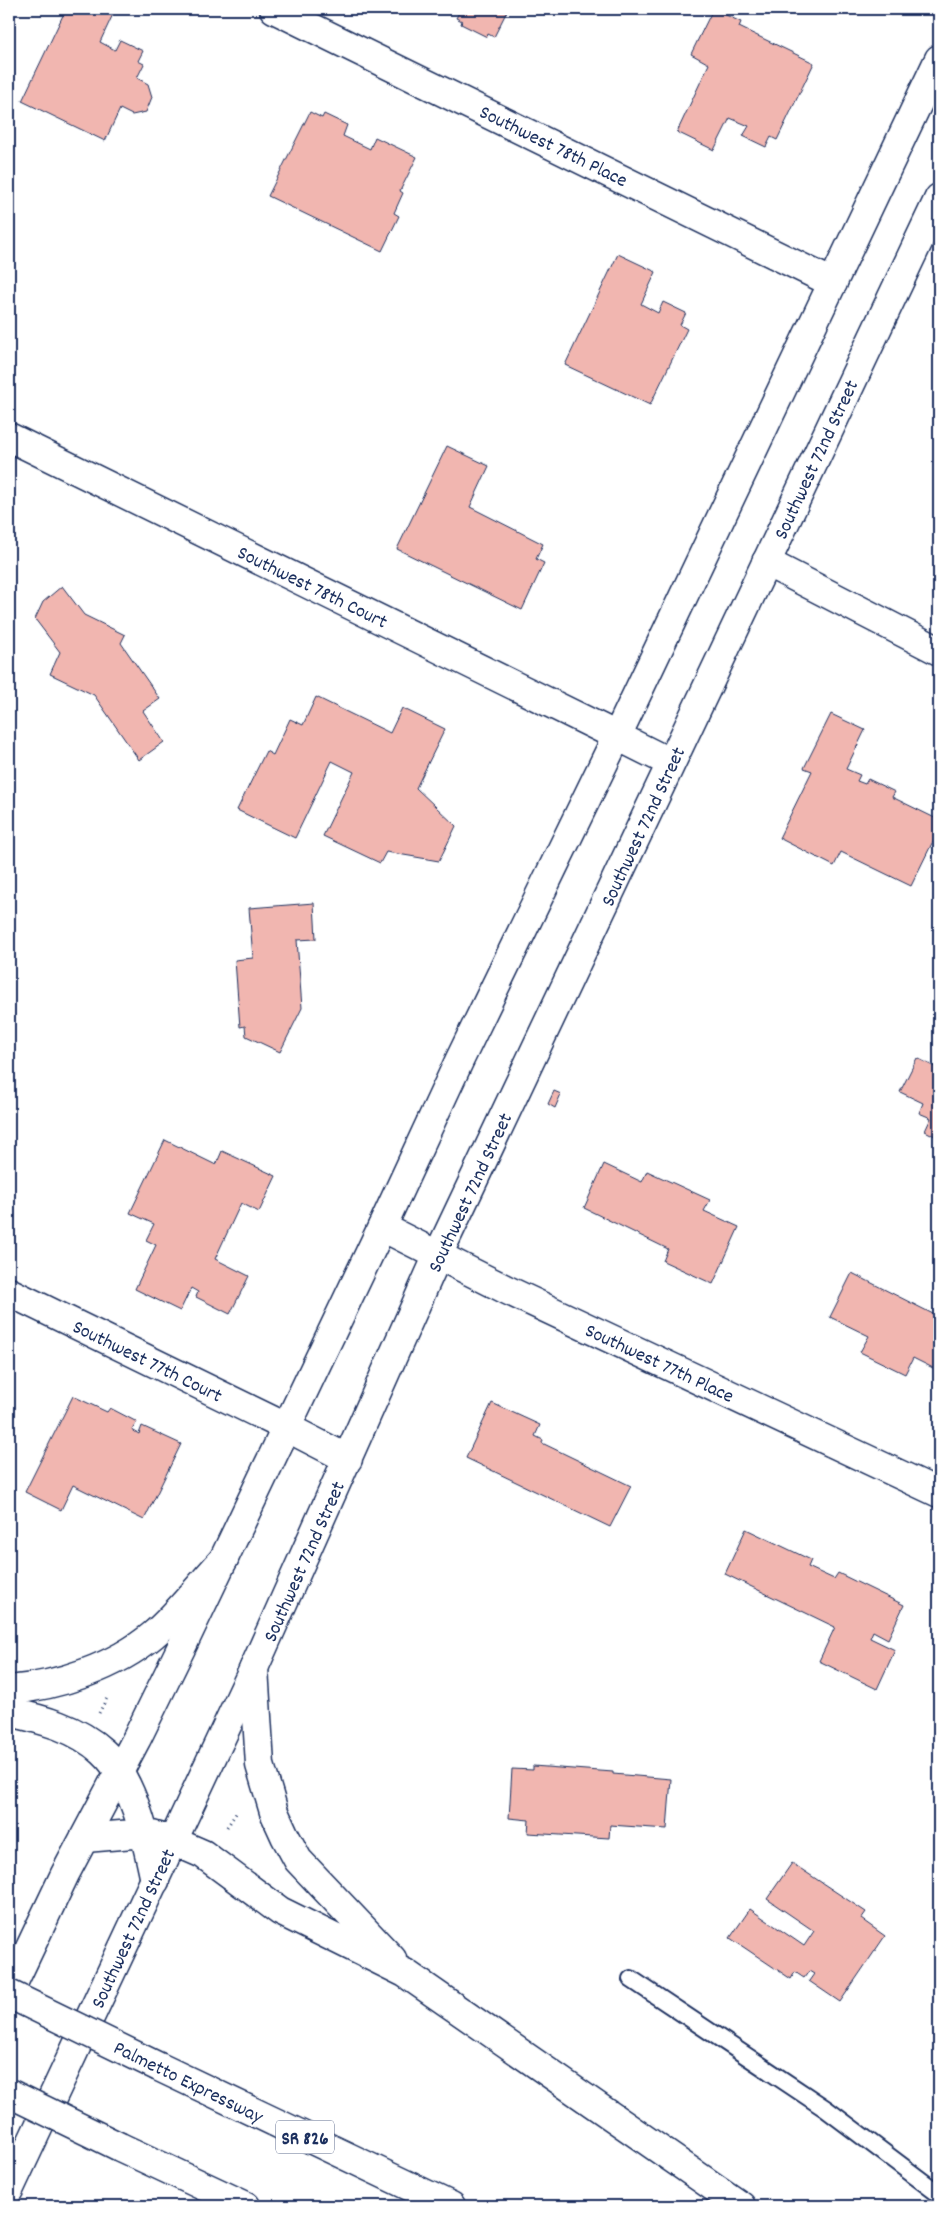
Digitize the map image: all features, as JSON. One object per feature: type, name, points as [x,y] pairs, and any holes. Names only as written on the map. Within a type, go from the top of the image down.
[{"type":"main road","name":"Southwest 78th Place","points":[[274,9],[833,283]]},
{"type":"main road","points":[[9,1993],[65,1874],[120,1771],[224,1559],[460,1059],[617,736],[939,59]]},
{"type":"main road","name":"Southwest 72nd Street","points":[[9,2190],[254,1668],[438,1255],[939,198]]},
{"type":"main road","name":"Southwest 78th Court","points":[[9,437],[672,763]]},
{"type":"main road","points":[[766,562],[939,650]]},
{"type":"main road","name":"Southwest 77th Place","points":[[382,1227],[939,1493]]},
{"type":"main road","name":"Southwest 77th Court","points":[[9,1292],[348,1459]]},
{"type":"main road","points":[[9,1690],[26,1689],[82,1674],[136,1647],[154,1634],[224,1559]]},
{"type":"main road","points":[[254,1668],[260,1765],[274,1812],[285,1836],[298,1860],[405,1973]]},
{"type":"main road","points":[[9,1712],[71,1731],[103,1752],[120,1771],[145,1833],[155,1881]]},
{"type":"main road","points":[[85,1838],[145,1833],[173,1840],[203,1854],[280,1911],[405,1973],[741,2206]]},
{"type":"main road","name":"Palmetto Expressway","points":[[9,1993],[159,2067],[451,2206]]},
{"type":"main road","points":[[9,2093],[246,2206]]},
{"type":"lane","points":[[631,1978],[826,2109],[939,2194]]},
{"type":"path","points":[[227,1827],[237,1812]]},
{"type":"building","points":[[66,9],[115,10],[100,42],[115,50],[120,40],[143,51],[138,61],[144,64],[137,78],[148,84],[152,97],[146,112],[132,115],[120,109],[105,141],[22,101]]},
{"type":"building","points":[[461,9],[508,9],[494,37],[488,34],[487,37],[461,24],[462,21],[456,18]]},
{"type":"building","points":[[713,9],[741,22],[739,27],[814,63],[777,140],[771,137],[766,147],[743,136],[749,126],[730,118],[714,150],[677,132],[709,64],[691,54]]},
{"type":"building","points":[[310,112],[322,118],[324,114],[347,125],[343,136],[370,149],[375,137],[417,157],[400,191],[403,193],[394,213],[399,216],[382,251],[268,196]]},
{"type":"building","points":[[618,254],[656,272],[641,304],[658,313],[663,302],[686,313],[680,325],[687,329],[650,405],[565,365]]},
{"type":"building","points":[[447,446],[489,466],[470,507],[543,544],[536,559],[544,563],[522,610],[397,549]]},
{"type":"building","points":[[62,586],[84,615],[125,635],[121,643],[160,699],[143,711],[164,742],[139,760],[94,695],[50,674],[60,652],[35,619],[43,602]]},
{"type":"building","points":[[316,697],[390,733],[402,708],[445,729],[416,788],[456,826],[439,861],[386,852],[380,863],[323,836],[354,772],[332,761],[295,838],[237,810],[266,751],[273,755],[290,719],[303,725]]},
{"type":"building","points":[[831,714],[865,730],[846,769],[860,775],[857,781],[865,784],[868,779],[895,792],[892,797],[939,820],[939,829],[911,886],[841,852],[834,866],[779,838],[812,771],[804,768]]},
{"type":"building","points":[[314,903],[316,939],[297,940],[302,1008],[280,1052],[246,1036],[245,1026],[240,1027],[235,960],[253,958],[249,908]]},
{"type":"building","points":[[917,1058],[939,1069],[939,1138],[925,1131],[931,1118],[919,1113],[923,1103],[900,1092]]},
{"type":"building","points":[[554,1091],[561,1094],[555,1108],[548,1104]]},
{"type":"building","points":[[165,1140],[216,1165],[222,1151],[276,1176],[259,1212],[241,1203],[215,1259],[249,1276],[230,1314],[196,1297],[198,1292],[191,1288],[180,1311],[135,1289],[156,1245],[146,1240],[154,1224],[130,1213]]},
{"type":"building","points":[[604,1164],[642,1182],[647,1171],[710,1200],[704,1211],[739,1227],[713,1284],[663,1261],[668,1249],[584,1208]]},
{"type":"building","points":[[852,1273],[939,1317],[939,1371],[913,1358],[905,1374],[860,1352],[869,1336],[830,1317]]},
{"type":"building","points":[[73,1396],[107,1412],[110,1408],[137,1422],[132,1430],[139,1434],[142,1426],[181,1444],[144,1520],[73,1485],[61,1510],[25,1492]]},
{"type":"building","points":[[492,1403],[540,1425],[535,1436],[543,1440],[542,1443],[631,1486],[610,1527],[466,1458]]},
{"type":"building","points":[[746,1529],[811,1560],[808,1567],[834,1579],[838,1573],[904,1605],[888,1639],[873,1631],[870,1638],[895,1650],[877,1689],[819,1661],[835,1627],[725,1574]]},
{"type":"building","points":[[533,1766],[613,1772],[613,1774],[671,1779],[667,1829],[610,1825],[609,1838],[528,1833],[529,1820],[509,1818],[512,1769],[533,1770]]},
{"type":"building","points":[[792,1863],[866,1912],[861,1919],[885,1936],[840,2002],[809,1981],[814,1974],[809,1971],[804,1978],[795,1972],[791,1979],[730,1938],[750,1909],[804,1946],[814,1931],[767,1899]]},
{"type":"building","points":[[939,2054],[939,2077],[934,2075],[937,2069],[933,2067]]}]
